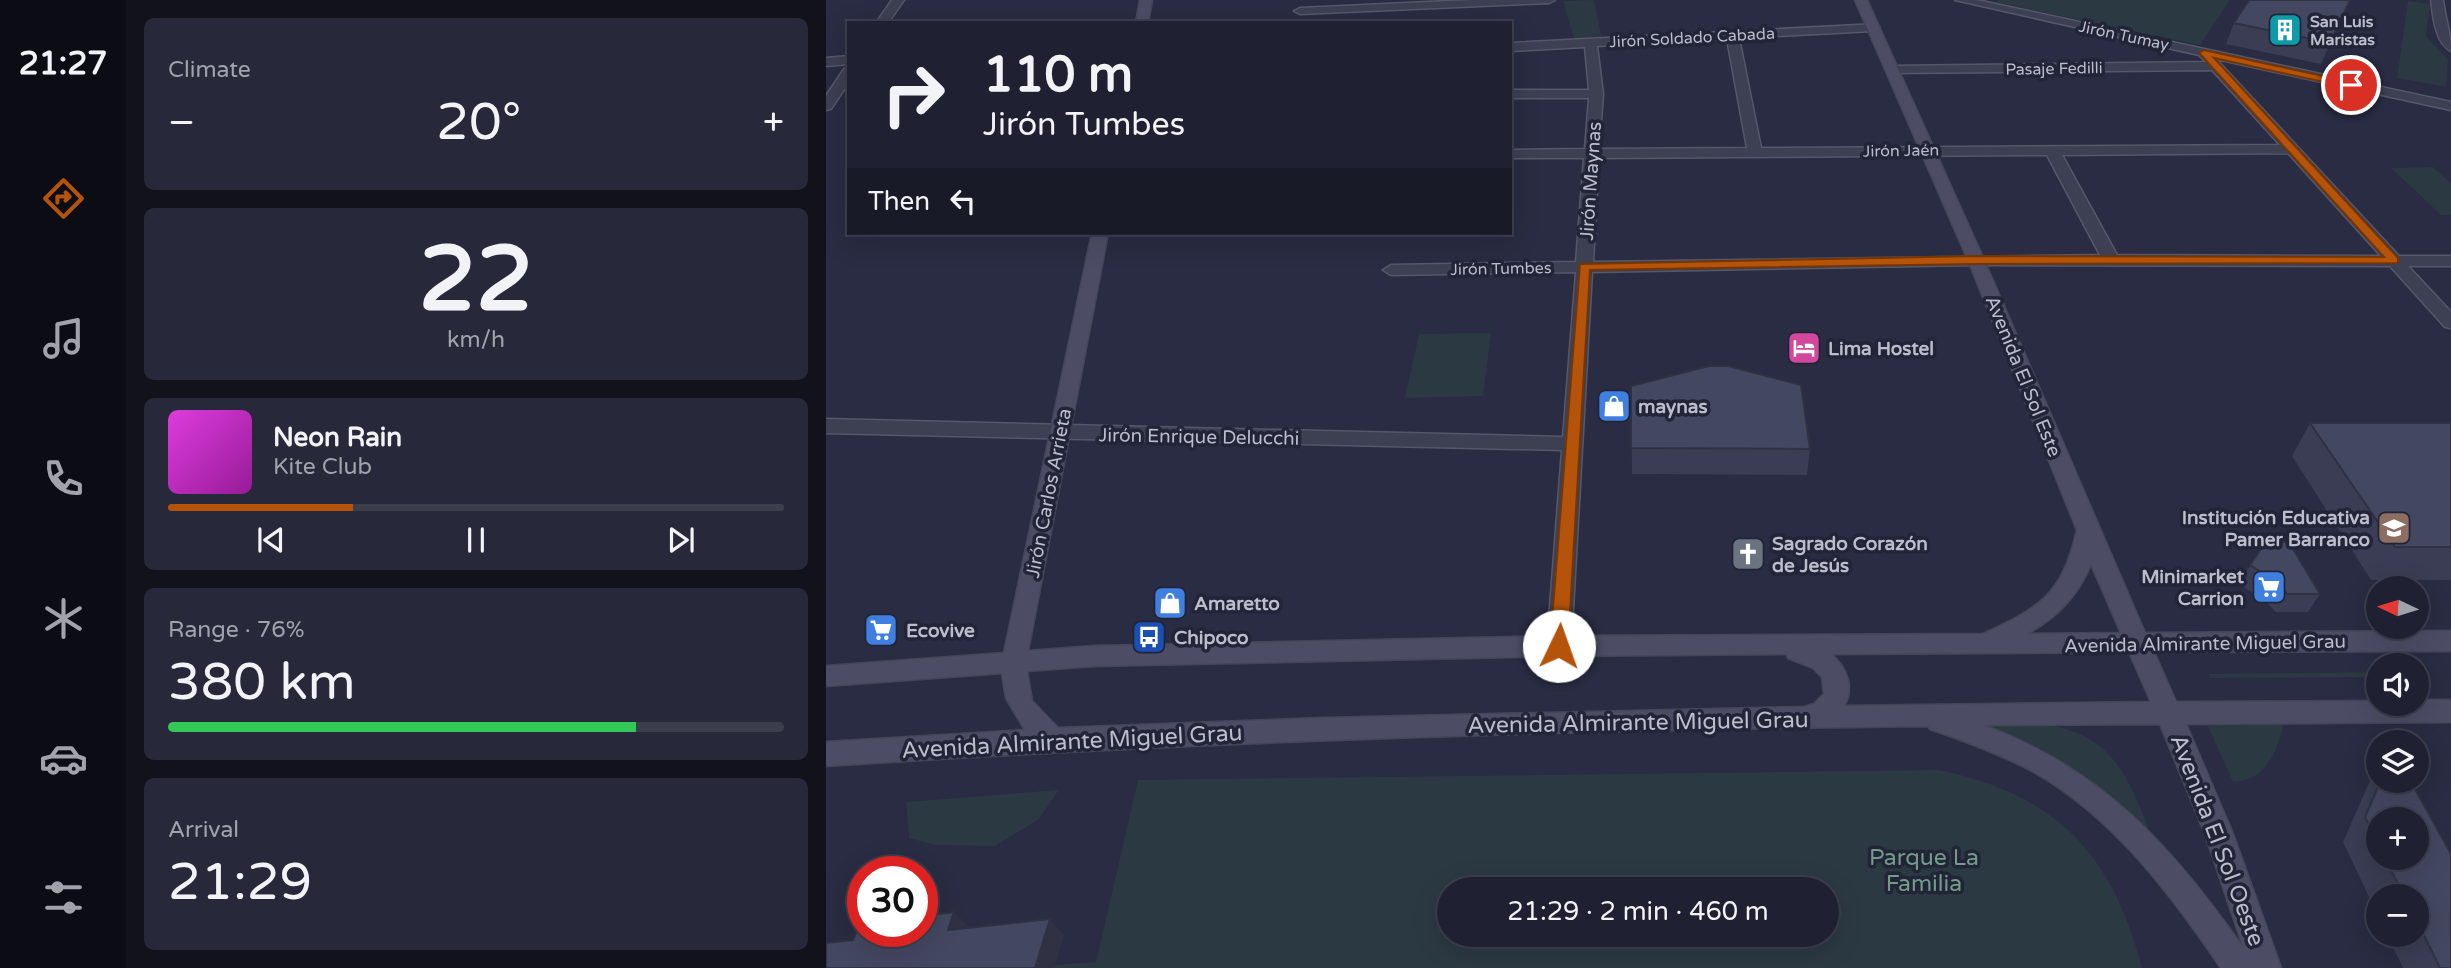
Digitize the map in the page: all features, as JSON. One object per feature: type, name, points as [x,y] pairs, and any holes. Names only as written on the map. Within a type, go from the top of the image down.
[{"type":"main road","points":[[1142,21],[1146,0]]},
{"type":"main road","name":"Avenida El Sol Este","points":[[1861,0],[1976,260],[2088,530],[2168,713]]},
{"type":"main road","name":"Jirón Carlos Arrieta","points":[[1054,740],[1026,717],[1014,687],[1014,662],[1100,235]]},
{"type":"main road","points":[[1984,645],[2026,625],[2060,599],[2079,567],[2088,530]]},
{"type":"main road","name":"Avenida Almirante Miguel Grau","points":[[826,676],[1094,656],[1559,646],[2138,645],[2451,641]]},
{"type":"main road","points":[[1759,645],[1815,656],[1833,669],[1838,686],[1836,698],[1822,712],[1800,719]]},
{"type":"main road","name":"Avenida Almirante Miguel Grau","points":[[826,754],[1054,740],[1324,729],[1924,715],[2451,712]]},
{"type":"main road","name":"Avenida El Sol Oeste","points":[[2168,713],[2219,834],[2266,968]]},
{"type":"main road","points":[[1924,715],[1994,740],[2029,757],[2057,772],[2101,805],[2131,832],[2196,905],[2239,968]]},
{"type":"street","points":[[883,21],[898,0]]},
{"type":"street","points":[[1300,11],[1549,0]]},
{"type":"street","name":"Jirón Tumay","points":[[1962,0],[2451,106]]},
{"type":"street","points":[[2451,2],[2438,0],[2440,25],[2451,47]]},
{"type":"street","points":[[1352,21],[1355,8]]},
{"type":"street","name":"Jirón Soldado Cabada","points":[[1512,47],[1873,27]]},
{"type":"street","points":[[1732,35],[1755,152]]},
{"type":"street","name":"Jirón Maynas","points":[[1559,646],[1596,94],[1591,42]]},
{"type":"street","points":[[2204,53],[2451,323]]},
{"type":"street","points":[[826,62],[847,60]]},
{"type":"street","name":"Pasaje Fedilli","points":[[1893,70],[2216,66]]},
{"type":"street","points":[[826,106],[847,75]]},
{"type":"street","name":"Jirón Maynas","points":[[1512,94],[1596,94]]},
{"type":"street","points":[[826,106],[847,105]]},
{"type":"street","name":"Jirón Jaén","points":[[1512,154],[2292,149]]},
{"type":"street","points":[[2052,150],[2111,260]]},
{"type":"street","name":"Jirón Tumbes","points":[[1391,270],[1976,260],[2451,261]]},
{"type":"street","name":"Jirón Enrique Delucchi","points":[[826,426],[1573,444]]},
{"type":"green space","points":[[1594,0],[1602,40],[1575,42],[1563,1]]},
{"type":"green space","points":[[2230,0],[2200,45],[1995,2]]},
{"type":"green space","points":[[2408,1],[2430,4],[2426,36],[2448,60],[2446,87],[2397,78]]},
{"type":"green space","points":[[2433,167],[2451,183],[2451,215],[2441,215],[2391,168]]},
{"type":"green space","points":[[1491,333],[1483,396],[1405,398],[1419,334]]},
{"type":"green space","points":[[2366,672],[2366,677],[2210,678],[2208,674]]},
{"type":"green space","points":[[2015,722],[2072,731],[2092,741],[2108,754],[2133,791],[2154,843],[2122,806],[2041,749],[1990,726]]},
{"type":"green space","points":[[2206,722],[2284,723],[2278,744],[2262,771],[2233,782]]},
{"type":"green space","name":"Parque La Familia","points":[[1939,770],[1980,781],[2016,795],[2047,813],[2074,835],[2096,862],[2114,892],[2130,928],[2142,968],[826,968],[826,960],[1064,935],[1055,965],[1096,962],[1138,780]]},
{"type":"green space","points":[[1059,790],[1038,820],[995,846],[936,845],[909,838],[906,802]]},
{"type":"building","points":[[2249,0],[2350,0],[2330,43],[2234,23]]},
{"type":"building","points":[[1709,366],[1728,366],[1801,385],[1810,449],[1631,448],[1631,386]]},
{"type":"building","points":[[2310,423],[2451,423],[2451,547],[2395,547]]},
{"type":"building","points":[[2266,542],[2289,542],[2320,594],[2287,594],[2277,582],[2250,565]]},
{"type":"building","points":[[2375,793],[2417,793],[2425,807],[2369,807]]},
{"type":"building","points":[[2429,814],[2451,854],[2451,968],[2440,968],[2429,946],[2429,884],[2398,884],[2391,870],[2429,870]]},
{"type":"building","points":[[954,912],[948,930],[1050,919],[1035,968],[826,968],[826,943],[847,941],[847,947],[938,947],[938,914]]},
{"type":"place","name":"San Luis Maristas","points":[[2285,30]]},
{"type":"place","name":"Lima Hostel","points":[[1804,348]]},
{"type":"place","name":"maynas","points":[[1614,406]]},
{"type":"place","name":"Institución Educativa Pamer Barranco","points":[[2394,528]]},
{"type":"place","name":"Sagrado Corazón de Jesús","points":[[1748,554]]},
{"type":"place","name":"Minimarket Carrion","points":[[2269,587]]},
{"type":"place","name":"Amaretto","points":[[1170,603]]},
{"type":"place","name":"Ecovive","points":[[881,630]]},
{"type":"place","name":"Chipoco","points":[[1149,637]]},
{"type":"route","points":[[1559,646],[1584,267],[1976,260],[2394,261],[2204,53],[2351,85]]}]
